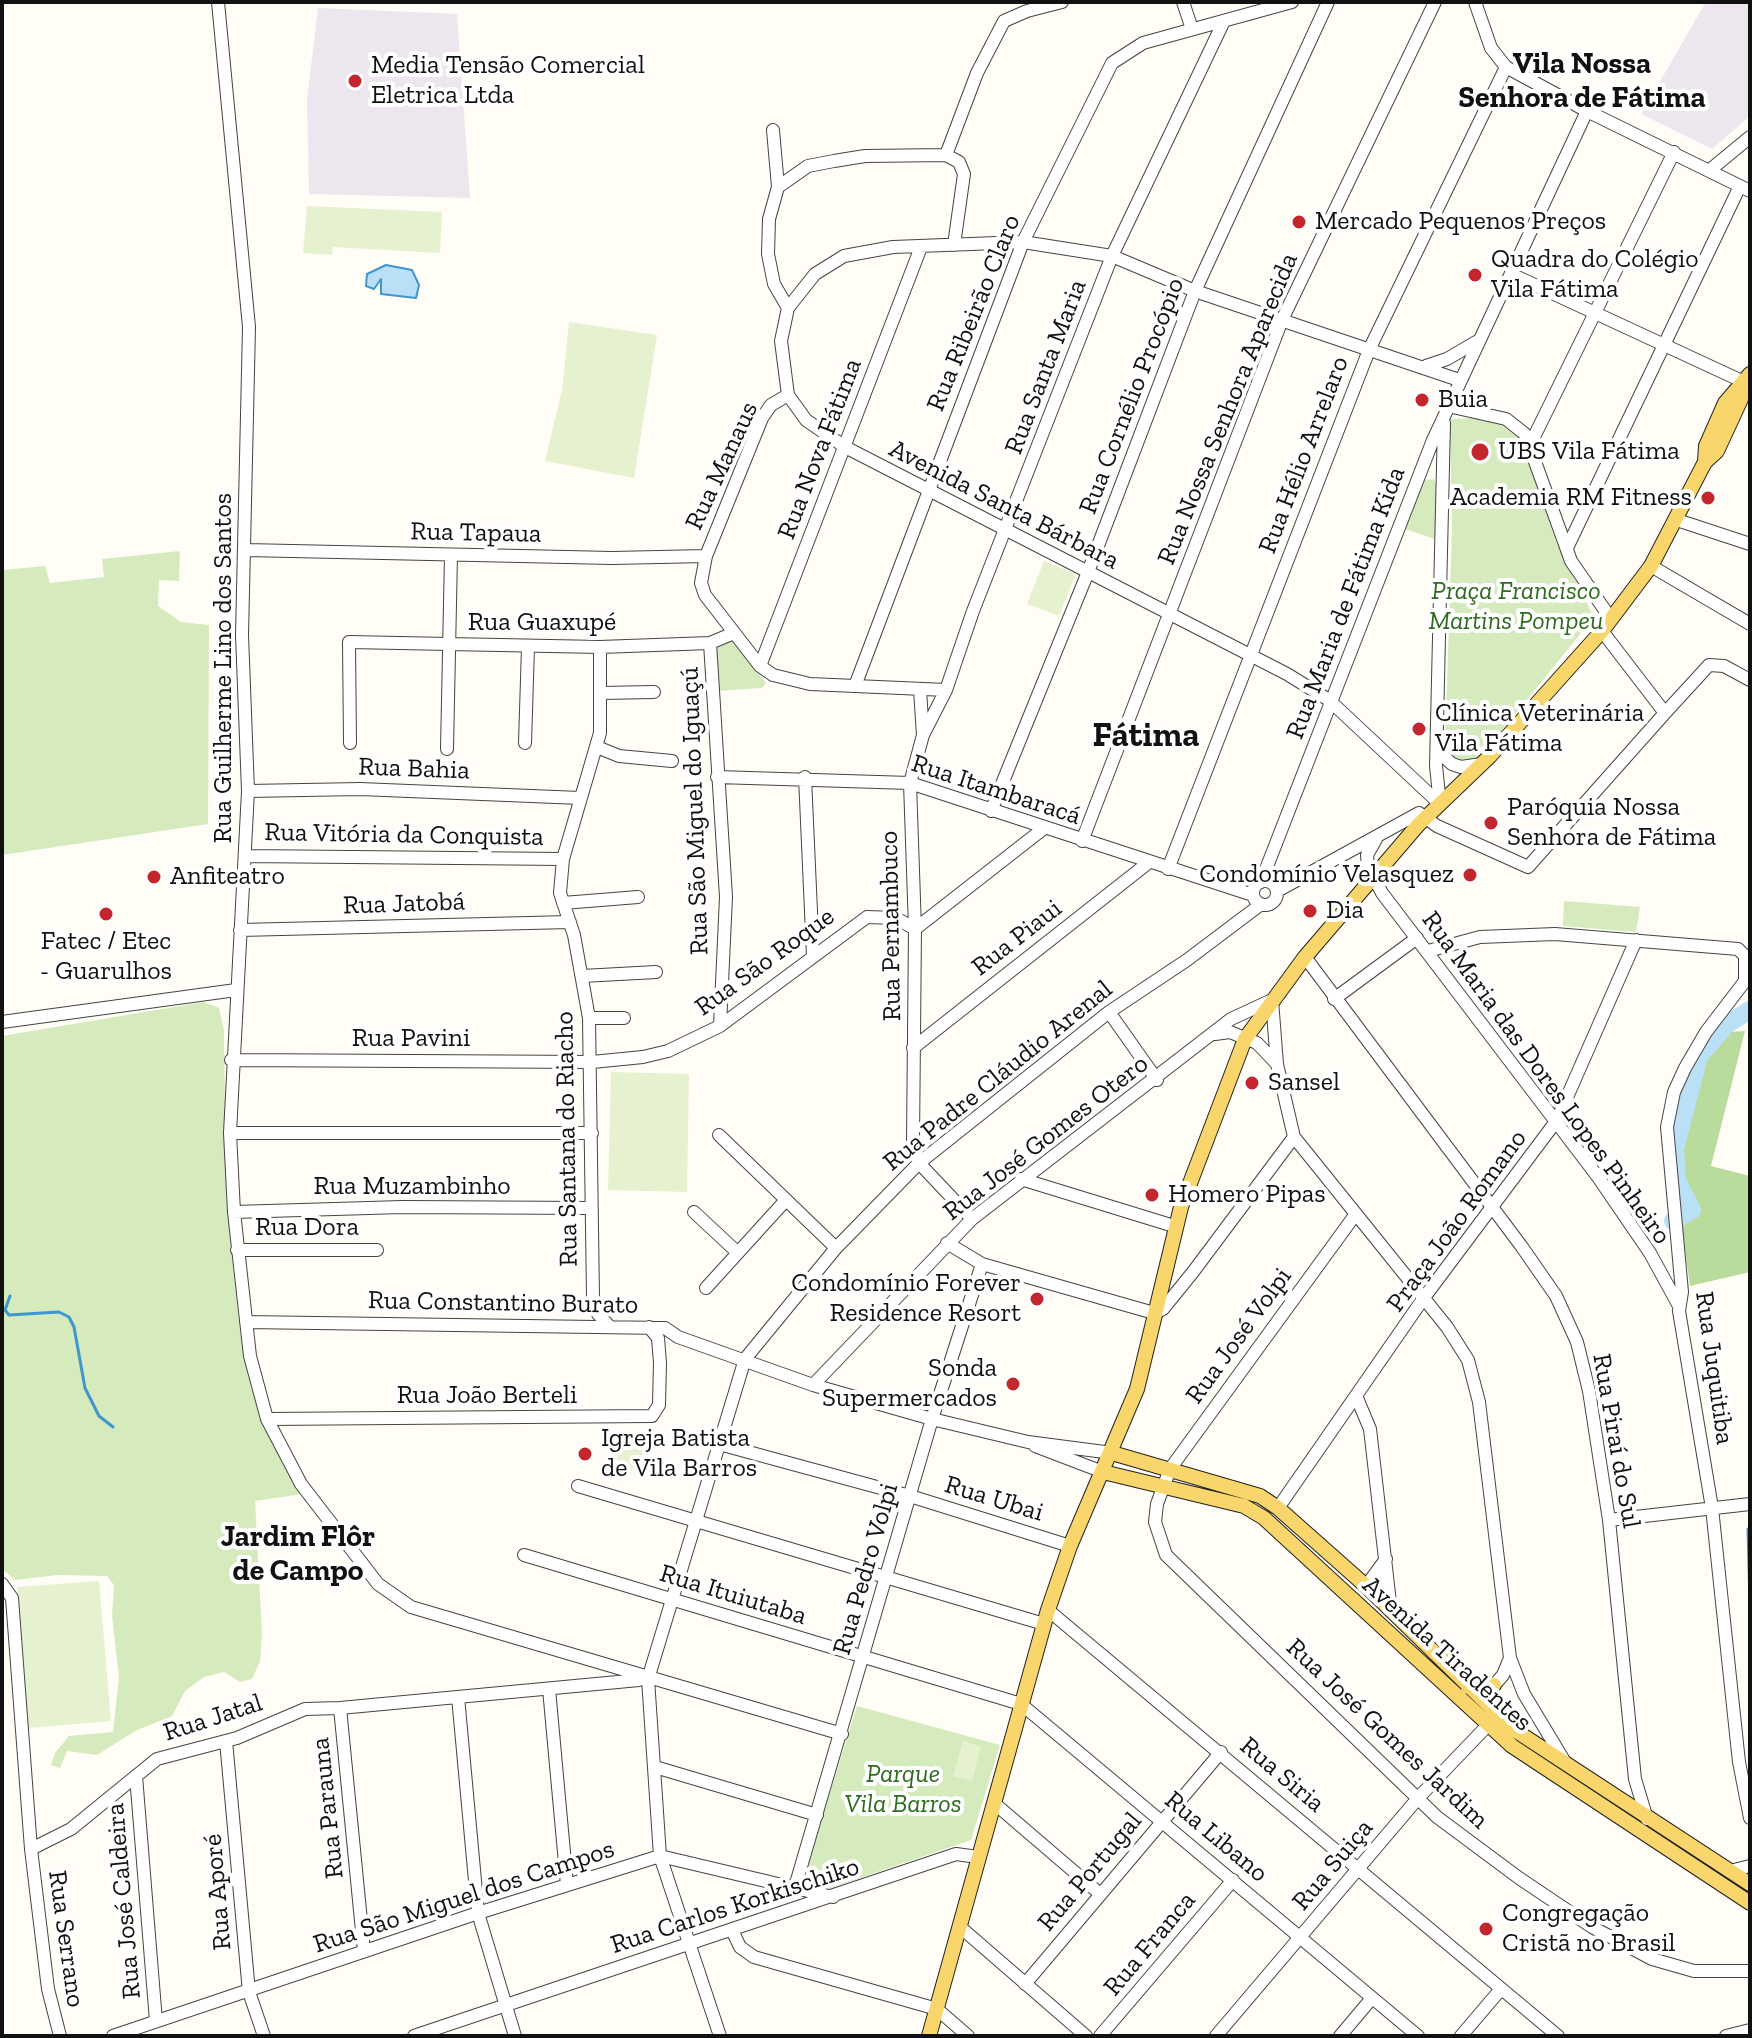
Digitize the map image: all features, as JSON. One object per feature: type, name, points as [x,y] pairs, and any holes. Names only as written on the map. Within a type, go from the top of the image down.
[{"type":"main road","points":[[929,2036],[1046,1617],[1070,1546],[1112,1453],[1143,1371],[1174,1226],[1245,1039],[1305,957],[1427,816],[1482,764],[1607,625],[1651,566],[1705,462],[1706,446],[1730,393],[1745,381]]},
{"type":"main road","name":"Avenida Tiradentes","points":[[1112,1453],[1260,1496],[1278,1508],[1366,1586],[1468,1687],[1487,1726],[1512,1746],[1750,1903]]},
{"type":"main road","name":"Avenida Tiradentes","points":[[1103,1472],[1244,1506],[1264,1518],[1476,1705],[1750,1884]]},
{"type":"main road","points":[[1468,1687],[1494,1685]]},
{"type":"street","name":"Rua Guilherme Lino dos Santos","points":[[218,2],[249,327],[242,635],[248,791],[231,1060],[230,1133],[237,1250],[250,1356],[267,1419],[294,1476],[391,1596],[411,1607],[842,1734]]},
{"type":"street","points":[[946,155],[977,73],[1004,21],[1062,2]]},
{"type":"street","points":[[1183,2],[1192,29],[1292,2]]},
{"type":"street","name":"Rua Cornélio Procópio","points":[[991,811],[1088,572],[1195,291],[1328,2]]},
{"type":"street","name":"Rua Nossa Senhora Aparecida","points":[[1082,841],[1282,320],[1435,2]]},
{"type":"street","points":[[1475,2],[1491,48],[1506,67],[1587,111],[1745,188],[1662,346],[1567,548]]},
{"type":"street","name":"Rua Santa Maria","points":[[923,735],[946,690],[973,611],[1112,256],[1224,21]]},
{"type":"street","name":"Rua Ribeirão Claro","points":[[855,686],[1023,242],[1103,78],[1120,55],[1143,43],[1192,29]]},
{"type":"street","name":"Rua Hélio Arrelaro","points":[[1168,869],[1369,350],[1506,67]]},
{"type":"street","name":"Rua Maria de Fátima Kida","points":[[1261,882],[1329,700],[1446,410],[1587,111]]},
{"type":"street","points":[[773,130],[778,187],[769,219],[768,254],[774,284],[788,308],[815,274],[844,256],[868,250],[1023,242],[1112,256],[1195,291],[1459,380]]},
{"type":"street","points":[[1710,170],[1750,137]]},
{"type":"street","points":[[1530,445],[1674,152]]},
{"type":"street","points":[[778,187],[808,166],[834,161],[865,156],[946,155],[959,162],[964,174],[954,245]]},
{"type":"street","name":"Rua Nova Fátima","points":[[760,666],[921,247]]},
{"type":"street","points":[[1511,274],[1662,346],[1745,381]]},
{"type":"street","name":"Rua Manaus","points":[[760,666],[705,595],[701,583],[706,556],[762,418],[771,405],[788,395],[780,361],[788,308]]},
{"type":"street","points":[[1423,366],[1447,359],[1476,342]]},
{"type":"street","name":"Avenida Santa Bárbara","points":[[788,395],[806,420],[845,447],[1250,655],[1329,700],[1440,804]]},
{"type":"street","points":[[1440,804],[1436,766],[1446,410],[1506,419],[1517,424],[1530,445],[1580,577],[1607,625],[1665,713]]},
{"type":"street","points":[[1415,484],[1434,478],[1443,488]]},
{"type":"street","points":[[1677,520],[1750,544]]},
{"type":"street","name":"Rua Tapaua","points":[[246,550],[706,556]]},
{"type":"street","points":[[447,749],[451,555]]},
{"type":"street","points":[[1651,566],[1750,624]]},
{"type":"street","name":"Rua Guaxupé","points":[[350,743],[349,642],[600,647],[710,643],[734,633]]},
{"type":"street","name":"Rua São Miguel do Iguaçú","points":[[710,643],[727,926],[720,1026]]},
{"type":"street","points":[[525,743],[528,647]]},
{"type":"street","name":"Rua Santana do Riacho","points":[[600,647],[597,747],[563,859],[560,893],[570,922],[589,1018],[593,1297],[598,1314],[610,1327]]},
{"type":"street","points":[[1277,891],[1273,883],[1261,882],[1254,887],[1256,900],[1271,904],[1277,891],[1419,813],[1437,826],[1528,867],[1709,665],[1724,666],[1750,680]]},
{"type":"street","points":[[760,666],[788,680],[946,690]]},
{"type":"street","name":"Rua Pernambuco","points":[[919,1163],[912,1128],[915,929],[910,783],[923,735],[920,690]]},
{"type":"street","points":[[600,693],[654,692]]},
{"type":"street","points":[[1437,743],[1442,755],[1452,764],[1461,767],[1482,764]]},
{"type":"street","points":[[597,747],[619,756],[672,761]]},
{"type":"street","points":[[1409,772],[1425,778],[1436,766]]},
{"type":"street","name":"Rua Itambaracá","points":[[717,777],[805,777],[910,783],[1256,900]]},
{"type":"street","points":[[805,777],[813,956]]},
{"type":"street","name":"Rua Bahia","points":[[248,791],[360,789],[580,798]]},
{"type":"street","points":[[915,929],[1043,829]]},
{"type":"street","points":[[1375,878],[1367,855],[1379,835]]},
{"type":"street","name":"Rua Vitória da Conquista","points":[[246,856],[563,859]]},
{"type":"street","name":"Rua Piaui","points":[[913,1048],[1148,863]]},
{"type":"street","name":"Rua Maria das Dores Lopes Pinheiro","points":[[1375,878],[1382,893],[1557,1120],[1650,1253],[1679,1306]]},
{"type":"street","points":[[563,903],[638,897]]},
{"type":"street","name":"Rua Padre Cláudio Arenal","points":[[720,2036],[660,1856],[648,1679],[745,1359],[836,1248],[919,1163],[1109,1012],[1187,960],[1256,900]]},
{"type":"street","name":"Rua São Roque","points":[[592,1062],[621,1061],[668,1051],[720,1026],[867,917],[896,918],[915,929]]},
{"type":"street","name":"Rua Jatobá","points":[[240,930],[570,922]]},
{"type":"street","points":[[1428,951],[1480,937],[1517,933],[1636,940]]},
{"type":"street","points":[[1334,999],[1417,938]]},
{"type":"street","name":"Rua Juquitiba","points":[[1636,940],[1738,949],[1743,952],[1747,962],[1745,981],[1712,1023],[1685,1068],[1669,1115],[1669,1172],[1682,1292],[1679,1306],[1712,1508],[1739,1762],[1750,1818]]},
{"type":"street","name":"Praça João Romano","points":[[1278,1508],[1423,1299],[1557,1120],[1636,940]]},
{"type":"street","name":"Rua Piraí do Sul","points":[[1305,957],[1556,1296],[1577,1342],[1589,1391],[1609,1520],[1635,1779],[1647,1819]]},
{"type":"street","points":[[582,976],[656,972]]},
{"type":"street","points":[[2,1022],[236,990]]},
{"type":"street","points":[[1272,1000],[1277,1064],[1294,1137],[1457,1341],[1475,1378],[1510,1658],[1538,1720],[1567,1765]]},
{"type":"street","name":"Rua José Gomes Otero","points":[[813,1385],[972,1219],[1021,1179],[1157,1080],[1211,1034],[1248,1009],[1272,1000]]},
{"type":"street","points":[[1109,1012],[1157,1080]]},
{"type":"street","points":[[589,1018],[624,1018]]},
{"type":"street","points":[[1211,1034],[1230,1032],[1257,1043],[1277,1064]]},
{"type":"street","name":"Rua Pavini","points":[[231,1060],[592,1062]]},
{"type":"street","points":[[230,1133],[592,1133]]},
{"type":"street","points":[[719,1135],[836,1248]]},
{"type":"street","points":[[947,1243],[982,1264],[1154,1313],[1163,1309],[1193,1272],[1294,1137]]},
{"type":"street","points":[[919,1163],[972,1219]]},
{"type":"street","points":[[1021,1179],[1174,1226]]},
{"type":"street","points":[[706,1288],[785,1201]]},
{"type":"street","name":"Rua Muzambinho","points":[[234,1212],[402,1207],[591,1208]]},
{"type":"street","points":[[694,1212],[738,1253]]},
{"type":"street","name":"Rua José Volpi","points":[[1162,1486],[1170,1469],[1355,1215]]},
{"type":"street","name":"Rua Dora","points":[[237,1250],[377,1250]]},
{"type":"street","name":"Rua Pedro Volpi","points":[[795,1887],[932,1419],[982,1264]]},
{"type":"street","points":[[1165,1267],[1193,1272]]},
{"type":"street","name":"Rua Santana do Riacho","points":[[576,1326],[589,1313],[593,1297]]},
{"type":"street","name":"Rua Constantino Burato","points":[[246,1322],[665,1328],[678,1337],[813,1385],[932,1419],[1028,1442],[1112,1453]]},
{"type":"street","name":"Rua João Berteli","points":[[267,1419],[644,1418],[654,1415],[659,1405],[658,1338],[649,1327]]},
{"type":"street","points":[[660,1363],[668,1341],[678,1337]]},
{"type":"street","points":[[1357,1398],[1370,1429],[1391,1611]]},
{"type":"street","name":"Rua Constantino Burato","points":[[1028,1442],[1103,1472]]},
{"type":"street","name":"Rua Ubai","points":[[719,1444],[910,1496],[1070,1546]]},
{"type":"street","points":[[578,1486],[887,1577],[1046,1617]]},
{"type":"street","name":"Rua José Gomes Jardim","points":[[1162,1486],[1155,1522],[1166,1555],[1459,1835],[1519,1878],[1631,1949],[1694,1971],[1750,1971]]},
{"type":"street","points":[[1609,1520],[1750,1504]]},
{"type":"street","name":"Rua Ituiutaba","points":[[524,1555],[1021,1704]]},
{"type":"street","points":[[1366,1586],[1387,1556]]},
{"type":"street","name":"Rua Serrano","points":[[2,1584],[12,1598],[31,1849],[48,1989],[60,2036]]},
{"type":"street","name":"Rua Siria","points":[[1046,1617],[1221,1752],[1558,2036]]},
{"type":"street","points":[[1476,1705],[1503,1675],[1510,1658]]},
{"type":"street","points":[[578,1685],[584,1673],[582,1659]]},
{"type":"street","name":"Rua Parauna","points":[[364,1951],[340,1708],[648,1679]]},
{"type":"street","points":[[549,1689],[567,1885]]},
{"type":"street","points":[[458,1697],[478,1913],[515,2036]]},
{"type":"street","name":"Rua Libano","points":[[1021,1704],[1418,2036]]},
{"type":"street","name":"Rua Jatal","points":[[31,1849],[71,1829],[165,1755],[226,1741],[305,1709],[340,1708]]},
{"type":"street","name":"Rua Suiça","points":[[1216,2036],[1419,1797],[1487,1726]]},
{"type":"street","name":"Rua Aporé","points":[[226,1741],[249,1992],[264,2036]]},
{"type":"street","name":"Rua Portugal","points":[[1025,1984],[1221,1752]]},
{"type":"street","points":[[655,1767],[817,1815]]},
{"type":"street","name":"Rua José Caldeira","points":[[136,1776],[156,2021]]},
{"type":"street","points":[[1619,1801],[1635,1779]]},
{"type":"street","points":[[994,1803],[1099,1893]]},
{"type":"street","name":"Rua Carlos Korkischiko","points":[[414,2036],[956,1854],[978,1857]]},
{"type":"street","points":[[660,1856],[833,1897]]},
{"type":"street","name":"Rua São Miguel dos Campos","points":[[113,2036],[478,1913],[660,1856]]},
{"type":"street","points":[[1730,1871],[1750,1866]]},
{"type":"street","name":"Rua Franca","points":[[1100,2036],[1233,1880]]},
{"type":"street","points":[[959,1926],[1086,2036]]},
{"type":"street","points":[[732,1930],[740,1947],[754,1957],[937,2009],[968,2036]]},
{"type":"street","points":[[1461,2036],[1501,1989]]},
{"type":"street","points":[[1340,2036],[1372,1998]]},
{"type":"street","points":[[1729,2035],[1750,2030]]},
{"type":"shaded area","points":[[1706,2],[1750,2],[1750,116],[1712,149],[1641,114]]},
{"type":"shaded area","points":[[318,8],[457,14],[470,198],[309,194],[307,100]]},
{"type":"green space","points":[[307,206],[442,212],[440,253],[333,247],[332,255],[303,253]]},
{"type":"green space","points":[[569,322],[657,335],[634,478],[545,461],[562,390]]},
{"type":"green space","name":"Praça Francisco Martins Pompeu","points":[[1474,418],[1500,424],[1521,440],[1556,542],[1594,617],[1476,762],[1455,758],[1445,747],[1452,529],[1450,419]]},
{"type":"green space","points":[[1433,479],[1440,488],[1441,541],[1399,527],[1423,480]]},
{"type":"green space","points":[[180,551],[179,581],[159,580],[158,606],[181,622],[209,625],[208,824],[2,855],[2,570],[45,566],[50,583],[104,577],[102,559]]},
{"type":"green space","points":[[1044,561],[1076,574],[1059,616],[1027,604]]},
{"type":"green space","points":[[734,640],[766,683],[762,688],[718,691],[716,647]]},
{"type":"green space","points":[[1564,901],[1640,907],[1636,932],[1563,926]]},
{"type":"green space","points":[[204,1002],[219,1008],[224,1031],[226,1193],[240,1331],[255,1401],[273,1446],[303,1494],[255,1501],[262,1633],[260,1661],[252,1679],[240,1682],[224,1672],[204,1677],[185,1691],[172,1716],[135,1731],[97,1755],[67,1751],[60,1768],[51,1765],[55,1753],[69,1736],[113,1732],[119,1677],[112,1616],[114,1585],[107,1576],[57,1575],[15,1580],[2,1569],[2,1036]]},
{"type":"green space","points":[[1745,1031],[1711,1166],[1750,1176],[1750,1272],[1690,1286],[1668,1127],[1706,1033]]},
{"type":"green space","points":[[611,1072],[689,1074],[687,1192],[608,1190]]},
{"type":"green space","points":[[637,1441],[649,1457],[618,1481],[606,1465]]},
{"type":"green space","points":[[99,1581],[111,1721],[28,1728],[17,1587]]},
{"type":"green space","name":"Parque Vila Barros","points":[[857,1706],[1000,1745],[971,1840],[825,1890],[804,1875]]},
{"type":"green space","points":[[963,1741],[981,1747],[972,1781],[953,1776]]},
{"type":"water","points":[[386,265],[412,270],[419,285],[416,298],[381,294],[381,279],[374,289],[366,286],[367,274]]},
{"type":"waterway","points":[[1673,1221],[1692,1210],[1677,1181],[1675,1149],[1699,1056],[1726,1025],[1750,1010]]},
{"type":"waterway","points":[[10,1296],[5,1310],[9,1315],[59,1312],[69,1317],[74,1327],[85,1388],[99,1416],[113,1427]]},
{"type":"waterway","points":[[1748,1529],[1750,1604]]},
{"type":"place","name":"Media Tensão Comercial Eletrica Ltda","points":[[355,81]]},
{"type":"place","name":"Mercado Pequenos Preços","points":[[1299,222]]},
{"type":"place","name":"Quadra do Colégio Vila Fátima","points":[[1475,275]]},
{"type":"place","name":"Buia","points":[[1422,400]]},
{"type":"place","name":"UBS Vila Fátima","points":[[1480,452]]},
{"type":"place","name":"Academia RM Fitness","points":[[1708,498]]},
{"type":"place","name":"Clínica Veterinária Vila Fátima","points":[[1419,729]]},
{"type":"place","name":"Paróquia Nossa Senhora de Fátima","points":[[1491,823]]},
{"type":"place","name":"Condomínio Velasquez","points":[[1470,875]]},
{"type":"place","name":"Anfiteatro","points":[[154,877]]},
{"type":"place","name":"Dia","points":[[1310,911]]},
{"type":"place","name":"Fatec / Etec - Guarulhos","points":[[106,914]]},
{"type":"place","name":"Sansel","points":[[1252,1083]]},
{"type":"place","name":"Homero Pipas","points":[[1152,1195]]},
{"type":"place","name":"Condomínio Forever Residence Resort","points":[[1037,1299]]},
{"type":"place","name":"Sonda Supermercados","points":[[1013,1384]]},
{"type":"place","name":"Igreja Batista de Vila Barros","points":[[585,1454]]},
{"type":"place","name":"Congregação Cristã no Brasil","points":[[1486,1929]]},
{"type":"district","name":"Vila Nossa Senhora de Fátima","points":[[1582,81]]},
{"type":"district","name":"Fátima","points":[[1146,736]]},
{"type":"district","name":"Jardim Flôr de Campo","points":[[298,1554]]}]
